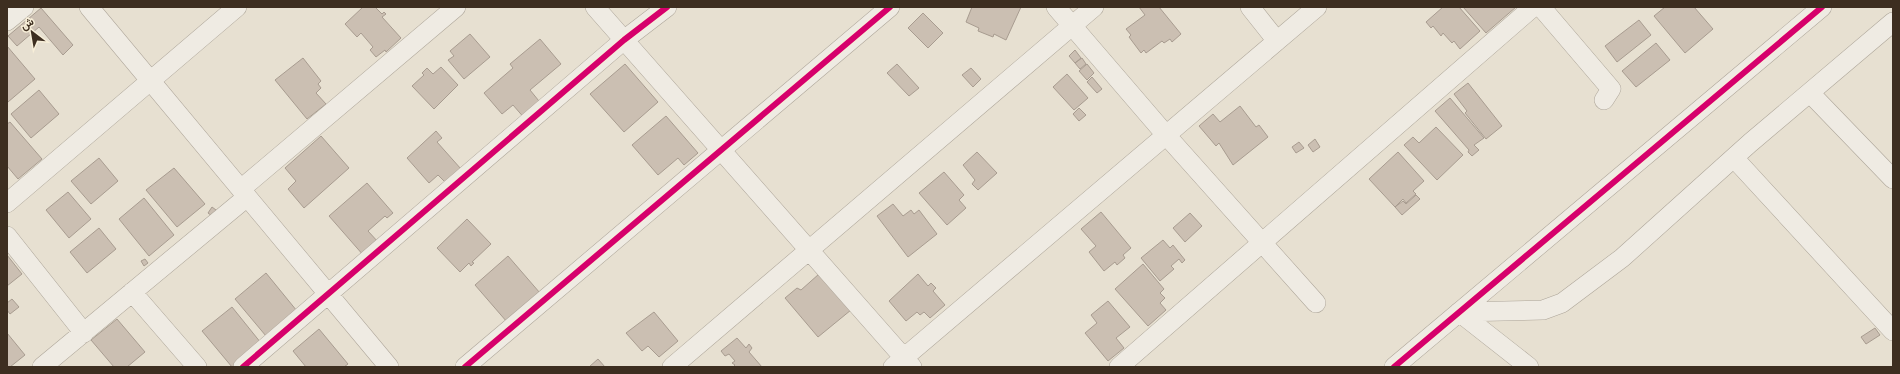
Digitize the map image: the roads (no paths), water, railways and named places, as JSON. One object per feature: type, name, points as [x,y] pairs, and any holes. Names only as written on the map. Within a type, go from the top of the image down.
[{"type":"street","points":[[7,21],[24,7]]},
{"type":"street","points":[[89,7],[389,367]]},
{"type":"street","points":[[7,203],[237,7]]},
{"type":"street","points":[[42,367],[132,292],[456,7]]},
{"type":"street","points":[[595,7],[808,250],[903,364],[1166,135],[1317,7]]},
{"type":"street","points":[[243,367],[624,40],[667,7]]},
{"type":"street","points":[[465,367],[890,7]]},
{"type":"street","points":[[1056,7],[1166,135],[1316,303]]},
{"type":"street","points":[[672,367],[1094,7]]},
{"type":"street","points":[[1250,7],[1277,41]]},
{"type":"street","points":[[1119,367],[1533,7]]},
{"type":"street","points":[[1541,7],[1611,89],[1604,100]]},
{"type":"street","points":[[1394,367],[1822,7]]},
{"type":"street","points":[[1459,312],[1543,310],[1562,303],[1622,258],[1734,158],[1893,22]]},
{"type":"street","points":[[1810,93],[1893,179]]},
{"type":"street","points":[[1734,158],[1893,330]]},
{"type":"street","points":[[7,236],[84,333]]},
{"type":"street","points":[[132,292],[197,367]]},
{"type":"street","points":[[1459,312],[1528,367]]}]
